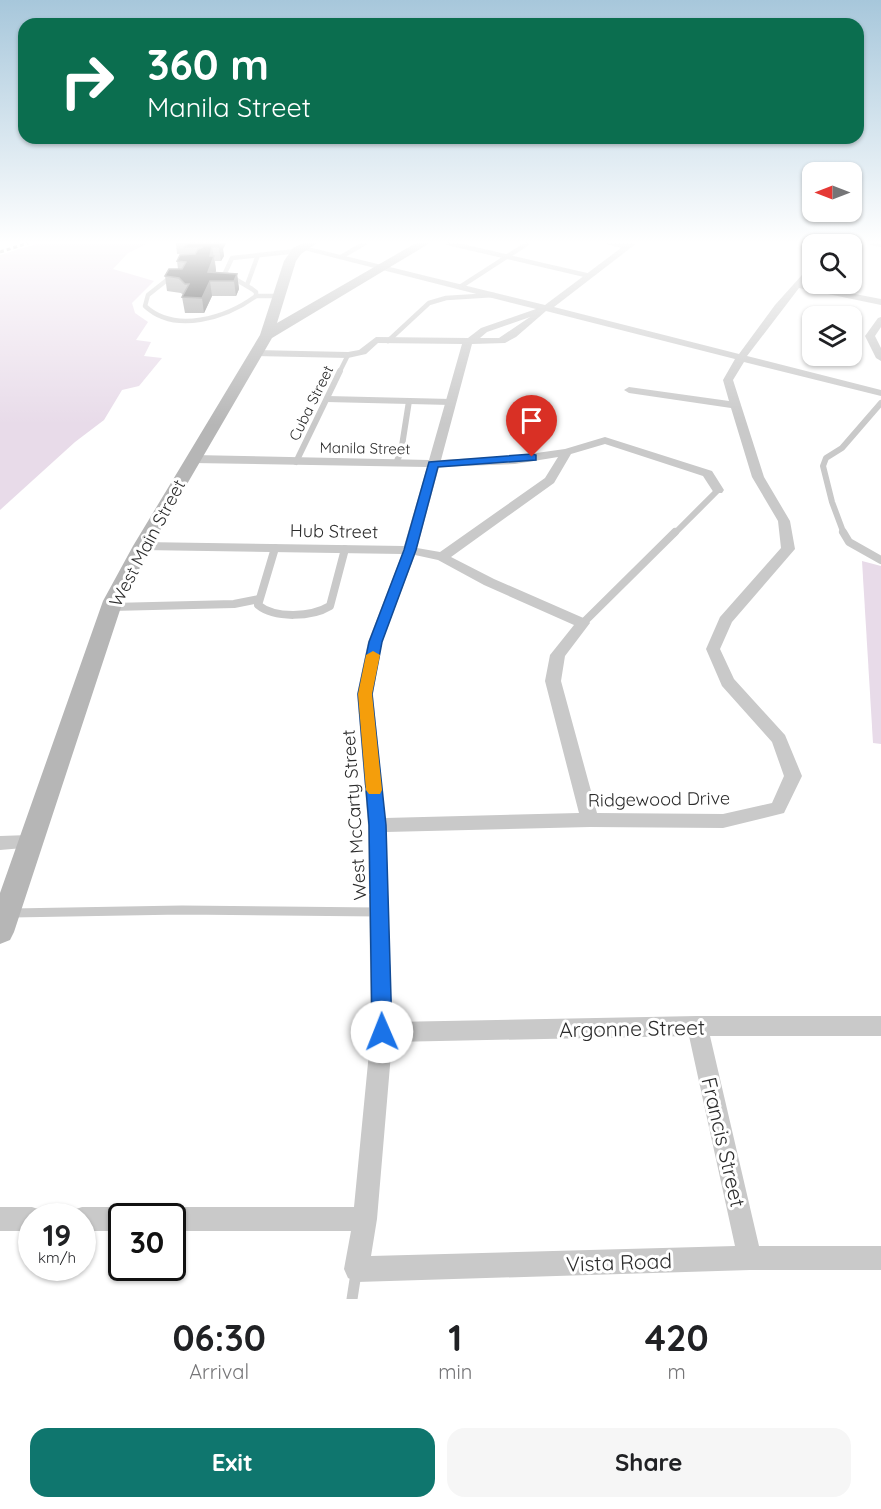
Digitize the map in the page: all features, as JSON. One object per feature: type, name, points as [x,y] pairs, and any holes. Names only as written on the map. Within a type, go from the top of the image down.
[{"type":"main road","name":"West Main Street","points":[[3,923],[111,607],[142,546],[267,335],[277,304]]},
{"type":"main road","points":[[267,335],[320,304]]},
{"type":"street","points":[[529,304],[881,393]]},
{"type":"street","points":[[255,353],[348,355],[362,352],[376,340],[467,343],[483,330],[547,308],[553,304]]},
{"type":"street","name":"Ridgewood Drive","points":[[378,825],[590,820],[723,821],[778,808],[793,776],[779,739],[727,682],[713,649],[725,620],[788,549],[784,521],[758,477],[728,380],[741,356],[782,304]]},
{"type":"street","points":[[881,320],[870,336],[881,358]]},
{"type":"street","name":"West McCarty Street","points":[[357,1269],[365,1219],[382,1032],[378,825],[365,694],[375,642],[410,550],[467,343]]},
{"type":"street","points":[[629,390],[735,405]]},
{"type":"street","name":"Manila Street","points":[[193,459],[433,464],[515,460],[567,452],[605,440],[708,474],[718,490]]},
{"type":"street","points":[[442,557],[550,480],[567,452]]},
{"type":"street","name":"Hub Street","points":[[142,546],[410,550],[442,557],[489,582],[583,623]]},
{"type":"street","points":[[583,623],[558,655],[553,681],[590,820]]},
{"type":"street","points":[[0,843],[30,842]]},
{"type":"street","name":"Argonne Street","points":[[382,1032],[697,1026],[881,1026]]},
{"type":"street","name":"Francis Street","points":[[697,1026],[750,1258]]},
{"type":"street","points":[[0,1219],[18,1219]]},
{"type":"street","points":[[186,1219],[365,1219]]},
{"type":"street","name":"Vista Road","points":[[357,1269],[750,1258],[881,1258]]},
{"type":"lane","points":[[146,304],[152,314],[179,320],[207,318],[233,312],[245,304]]},
{"type":"lane","points":[[388,340],[403,331],[423,306],[429,304]]},
{"type":"lane","name":"Cuba Street","points":[[296,462],[348,355]]},
{"type":"lane","points":[[327,399],[451,402]]},
{"type":"lane","points":[[396,463],[401,452],[409,400]]},
{"type":"lane","points":[[881,403],[842,448],[826,458],[823,466],[842,531],[849,542],[881,560]]},
{"type":"lane","points":[[583,623],[718,490]]},
{"type":"lane","points":[[275,548],[258,605],[266,612],[316,613],[327,609],[330,606],[345,549]]},
{"type":"lane","points":[[111,607],[234,604],[260,599]]},
{"type":"lane","points":[[3,923],[182,910],[379,912]]},
{"type":"lane","name":"West McCarty Street","points":[[352,1299],[357,1269]]},
{"type":"shaded area","points":[[0,304],[132,304],[135,313],[148,322],[136,340],[151,342],[144,356],[162,358],[139,386],[122,390],[104,420],[75,442],[0,510]]},
{"type":"shaded area","points":[[862,561],[881,566],[881,744],[873,743]]},
{"type":"slow traffic","points":[[373,655],[365,694],[374,790]]},
{"type":"route","points":[[382,1032],[378,825],[365,694],[375,642],[410,550],[433,464],[532,457]]}]
